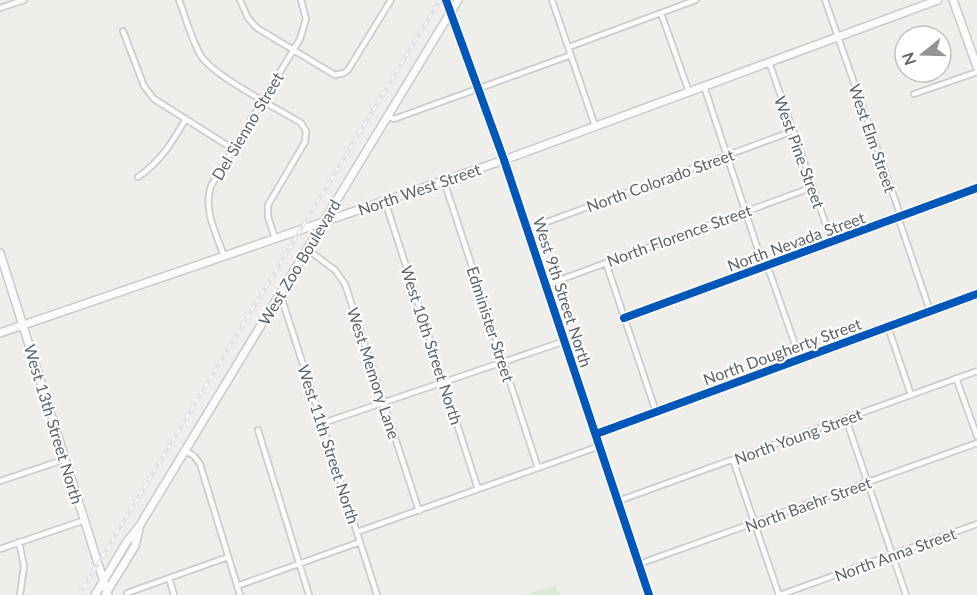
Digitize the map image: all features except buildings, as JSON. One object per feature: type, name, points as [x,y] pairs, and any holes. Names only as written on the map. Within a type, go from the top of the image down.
[{"type":"main road","name":"West 9th Street North","points":[[446,0],[528,229],[649,595]]},
{"type":"main road","name":"West Zoo Boulevard","points":[[95,595],[126,543],[140,525],[458,0]]},
{"type":"main road","name":"North West Street","points":[[0,333],[504,160],[938,0]]},
{"type":"main road","points":[[953,0],[977,67]]},
{"type":"main road","name":"West 13th Street North","points":[[0,253],[104,581],[106,594]]},
{"type":"main road","name":"West Zoo Boulevard","points":[[106,594],[135,546],[140,525]]},
{"type":"street","points":[[0,8],[24,0]]},
{"type":"street","points":[[179,0],[194,41],[205,61],[219,73],[301,123],[307,132],[305,142],[268,205],[268,217],[275,238]]},
{"type":"street","points":[[240,0],[252,23],[330,73],[344,73],[348,70],[391,0]]},
{"type":"street","name":"Del Sienno Street","points":[[224,256],[207,200],[211,186],[293,50],[305,26],[305,11],[301,0]]},
{"type":"street","points":[[552,0],[595,126]]},
{"type":"street","points":[[569,47],[696,0]]},
{"type":"street","name":"West Elm Street","points":[[825,0],[899,211],[930,311]]},
{"type":"street","points":[[661,13],[689,92]]},
{"type":"street","points":[[123,31],[144,86],[161,105],[233,149]]},
{"type":"street","points":[[388,116],[394,118],[571,55]]},
{"type":"street","name":"West Pine Street","points":[[769,62],[832,242]]},
{"type":"street","points":[[914,94],[977,72]]},
{"type":"street","points":[[704,86],[762,262],[770,273],[800,359]]},
{"type":"street","points":[[138,177],[165,153],[185,120]]},
{"type":"street","name":"North Colorado Street","points":[[528,229],[793,131]]},
{"type":"street","name":"Edminister Street","points":[[444,181],[538,468]]},
{"type":"street","name":"North Florence Street","points":[[546,285],[813,187]]},
{"type":"street","name":"North Nevada Street","points":[[624,318],[977,188]]},
{"type":"street","name":"West 10th Street North","points":[[385,201],[478,489]]},
{"type":"street","name":"West Memory Lane","points":[[307,249],[335,270],[345,284],[419,511]]},
{"type":"street","points":[[606,263],[656,412]]},
{"type":"street","name":"West 11th Street North","points":[[280,293],[377,595]]},
{"type":"street","name":"North Dougherty Street","points":[[596,434],[977,294]]},
{"type":"street","points":[[888,327],[911,394]]},
{"type":"street","points":[[323,423],[565,341]]},
{"type":"street","name":"North Young Street","points":[[618,501],[977,371]]},
{"type":"street","points":[[956,378],[977,436]]},
{"type":"street","points":[[846,419],[906,595]]},
{"type":"street","points":[[258,430],[309,595]]},
{"type":"street","name":"North Baehr Street","points":[[639,564],[977,443]]},
{"type":"street","points":[[357,532],[600,446]]},
{"type":"street","points":[[184,450],[194,456],[200,464],[240,595]]},
{"type":"street","points":[[0,481],[66,459]]},
{"type":"street","points":[[733,460],[779,595]]},
{"type":"street","points":[[0,549],[85,520]]},
{"type":"street","name":"North Anna Street","points":[[779,595],[977,524]]},
{"type":"street","points":[[19,542],[24,566],[20,595]]},
{"type":"street","points":[[237,586],[360,542]]},
{"type":"street","points":[[128,593],[228,557]]},
{"type":"street","points":[[169,578],[174,595]]},
{"type":"green space","points":[[555,585],[557,592],[562,595],[525,595]]},
{"type":"railway","points":[[79,595],[440,0]]},
{"type":"cycle path","points":[[446,0],[504,160],[649,595]]},
{"type":"cycle path","points":[[624,318],[977,188]]},
{"type":"cycle path","points":[[596,434],[977,294]]}]
